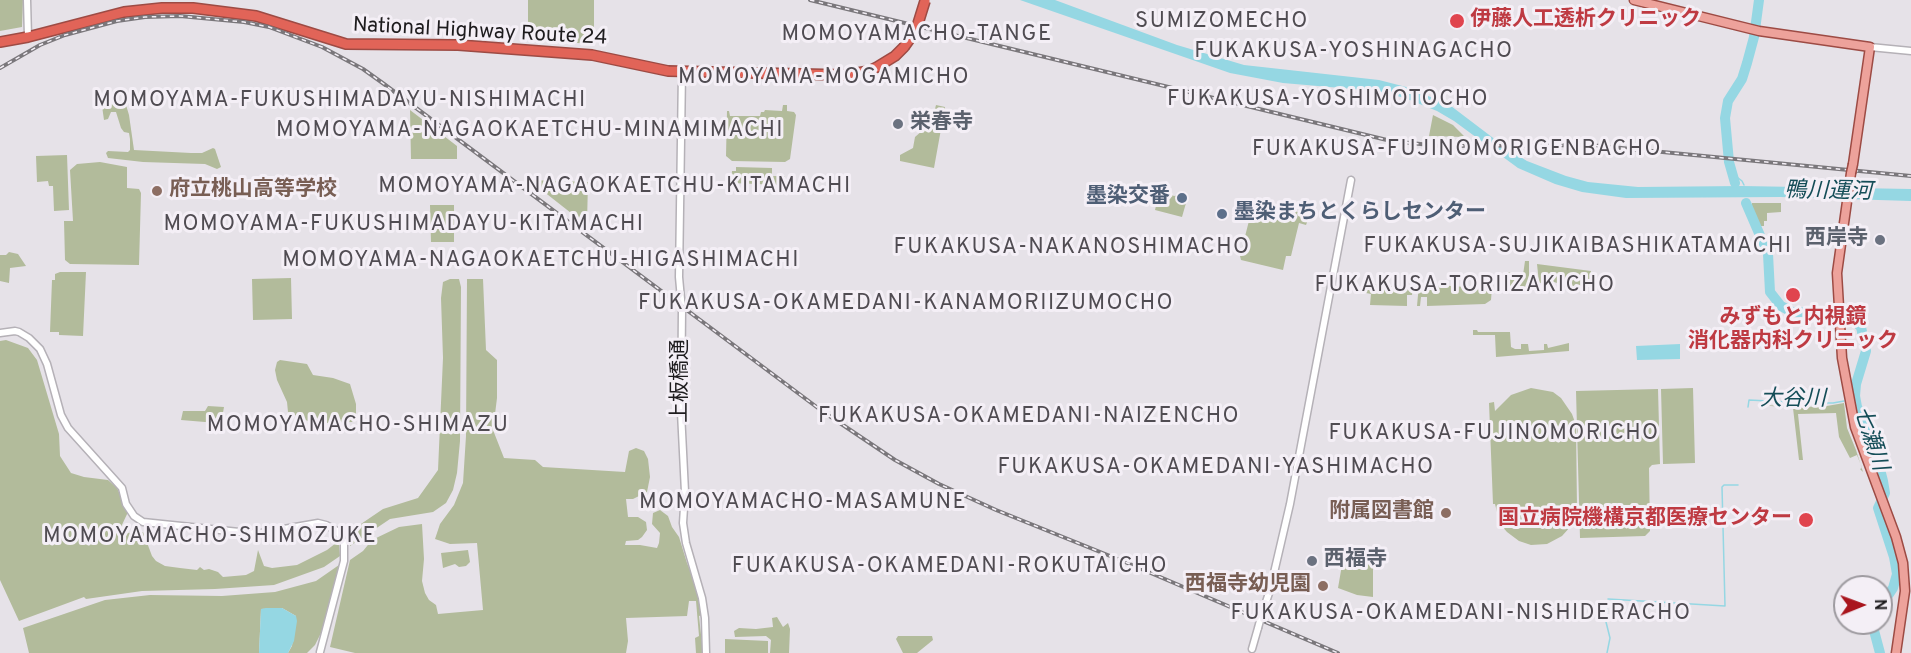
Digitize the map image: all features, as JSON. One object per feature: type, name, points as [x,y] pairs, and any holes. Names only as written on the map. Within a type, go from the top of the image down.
[{"type":"highway","name":"National Highway Route 24","points":[[0,42],[124,12],[193,8],[256,16],[346,44],[458,45],[592,55],[652,69],[682,71],[846,75],[869,71],[895,56],[916,30],[925,0]]},
{"type":"main road","points":[[1634,0],[1756,30],[1870,47],[1837,273],[1843,367],[1855,427],[1896,537],[1905,576],[1896,653]]},
{"type":"street","points":[[27,0],[28,37]]},
{"type":"street","points":[[1870,47],[1911,51]]},
{"type":"street","name":"上板橋通","points":[[682,71],[679,277],[682,310],[681,412],[685,492],[683,523],[686,543],[702,598],[706,653]]},
{"type":"street","points":[[1252,649],[1270,590],[1290,504],[1351,180]]},
{"type":"street","points":[[0,333],[19,332],[40,349],[47,364],[61,415],[68,429],[122,488],[126,504],[134,516],[143,522],[249,533],[322,524],[337,531],[344,542],[344,561],[320,651]]},
{"type":"green space","points":[[0,0],[23,0],[22,27],[0,31]]},
{"type":"green space","points":[[528,0],[594,0],[594,44],[528,40]]},
{"type":"green space","points":[[105,104],[126,105],[134,150],[202,153],[213,148],[221,167],[217,169],[205,164],[143,162],[108,158],[106,153],[108,151],[128,152],[130,139],[129,133],[124,132],[121,128],[116,112],[111,112],[108,119],[104,120],[102,106]]},
{"type":"green space","points":[[783,105],[787,105],[787,111],[794,112],[796,115],[790,159],[785,162],[732,161],[726,156],[727,111],[730,116],[760,116],[765,110],[782,111]]},
{"type":"green space","points":[[936,105],[945,107],[934,168],[900,161],[900,155],[913,148],[915,137],[923,130],[925,119],[932,121]]},
{"type":"green space","points":[[410,110],[457,146],[457,159],[411,159]]},
{"type":"green space","points":[[1433,115],[1453,125],[1465,137],[1429,136]]},
{"type":"green space","points":[[67,155],[69,210],[54,211],[53,186],[49,186],[48,181],[37,182],[36,156]]},
{"type":"green space","points":[[100,162],[127,167],[127,188],[139,189],[141,193],[139,265],[70,264],[65,260],[64,221],[73,221],[70,170],[77,164]]},
{"type":"green space","points":[[736,167],[772,168],[772,176],[785,176],[785,182],[782,185],[731,183],[732,171],[736,171]]},
{"type":"green space","points":[[529,180],[588,182],[587,223],[585,224]]},
{"type":"green space","points":[[1160,189],[1174,196],[1178,195],[1179,201],[1186,203],[1182,217],[1155,210]]},
{"type":"green space","points":[[1752,203],[1781,203],[1781,212],[1767,213],[1764,226],[1759,226]]},
{"type":"green space","points":[[430,205],[454,205],[454,242],[431,242]]},
{"type":"green space","points":[[1275,206],[1286,209],[1287,211],[1282,209],[1281,217],[1286,218],[1287,212],[1293,214],[1293,210],[1309,217],[1306,225],[1299,223],[1291,256],[1286,256],[1283,270],[1241,260],[1240,256],[1251,213],[1279,217],[1272,214]]},
{"type":"green space","points":[[9,252],[18,254],[26,266],[10,268],[9,283],[0,281],[0,255],[6,255]]},
{"type":"green space","points":[[1525,261],[1529,261],[1531,288],[1523,292],[1512,290],[1508,293],[1508,288],[1505,287],[1508,272],[1523,275]]},
{"type":"green space","points":[[1537,264],[1591,271],[1590,281],[1582,281],[1581,287],[1560,288],[1560,284],[1554,282],[1539,283]]},
{"type":"green space","points":[[86,272],[83,336],[59,335],[59,332],[50,332],[52,280],[55,280],[55,274]]},
{"type":"green space","points":[[291,278],[292,319],[253,320],[252,279]]},
{"type":"green space","points":[[459,279],[461,287],[460,441],[453,490],[446,503],[433,512],[390,519],[350,546],[350,536],[355,528],[383,509],[418,498],[438,470],[443,358],[441,298],[443,282]]},
{"type":"green space","points":[[467,279],[483,279],[486,350],[497,360],[497,398],[493,430],[504,458],[535,460],[543,467],[625,472],[629,451],[636,448],[644,451],[648,459],[650,477],[647,492],[633,499],[626,499],[628,517],[638,517],[646,522],[647,530],[638,540],[626,541],[625,545],[657,548],[660,533],[652,524],[653,513],[660,510],[668,516],[679,537],[698,590],[702,615],[699,616],[703,653],[696,653],[695,638],[699,636],[696,601],[689,601],[687,616],[626,618],[628,641],[626,653],[355,653],[330,647],[350,560],[363,551],[372,540],[399,527],[422,524],[424,559],[422,581],[425,593],[436,605],[438,614],[483,610],[477,543],[450,544],[435,539],[440,524],[454,505],[463,483],[466,436]]},
{"type":"green space","points":[[1367,283],[1413,286],[1412,295],[1407,295],[1407,306],[1370,305],[1371,294],[1366,293]]},
{"type":"green space","points":[[1419,284],[1467,287],[1485,291],[1486,286],[1492,287],[1491,300],[1485,304],[1427,306],[1427,297],[1421,297],[1420,306],[1417,306]]},
{"type":"green space","points":[[1473,330],[1510,332],[1511,347],[1515,349],[1521,349],[1521,344],[1528,344],[1529,351],[1544,350],[1544,344],[1547,344],[1548,348],[1569,343],[1569,351],[1496,357],[1495,335],[1473,335]]},
{"type":"green space","points":[[6,340],[28,348],[37,360],[59,434],[60,456],[71,473],[108,480],[117,488],[128,512],[121,527],[127,533],[143,532],[156,561],[165,566],[197,570],[200,567],[204,570],[209,569],[218,572],[223,577],[246,575],[254,571],[258,550],[264,566],[272,568],[297,565],[336,543],[339,543],[340,556],[324,567],[274,585],[142,591],[86,599],[84,597],[19,621],[0,580],[0,341]]},
{"type":"green space","points":[[280,360],[307,364],[313,375],[333,378],[350,384],[356,404],[356,419],[352,422],[326,423],[308,421],[288,412],[287,402],[275,370]]},
{"type":"green space","points":[[1531,388],[1553,392],[1561,398],[1572,414],[1576,425],[1577,509],[1571,526],[1562,536],[1547,544],[1531,545],[1519,541],[1507,532],[1500,524],[1495,504],[1493,504],[1489,403],[1494,402],[1495,411],[1511,395]]},
{"type":"green space","points":[[1693,388],[1695,463],[1663,464],[1661,389]]},
{"type":"green space","points":[[1658,389],[1660,464],[1649,468],[1650,531],[1645,536],[1580,538],[1576,391]]},
{"type":"green space","points":[[1844,403],[1847,428],[1856,450],[1860,464],[1857,455],[1850,458],[1839,437],[1836,413],[1798,414],[1803,460],[1799,460],[1793,408],[1760,405],[1821,407]]},
{"type":"green space","points":[[208,406],[224,407],[222,418],[217,423],[181,420],[183,411],[205,411]]},
{"type":"green space","points":[[468,550],[470,562],[466,566],[459,567],[455,564],[443,568],[441,553]]},
{"type":"green space","points":[[1343,559],[1373,564],[1373,597],[1357,595],[1338,588]]},
{"type":"green space","points":[[339,565],[324,627],[315,645],[307,653],[288,653],[292,646],[296,616],[282,608],[261,609],[259,653],[29,653],[23,628],[105,600],[150,595],[222,596],[275,592],[316,581]]},
{"type":"green space","points":[[777,617],[783,627],[788,623],[790,629],[789,653],[770,653],[771,640],[766,636],[735,637],[734,631],[739,628],[773,627],[772,618]]},
{"type":"green space","points":[[898,636],[932,636],[933,640],[917,653],[903,653],[896,639]]},
{"type":"green space","points":[[725,639],[768,641],[768,653],[725,653]]},
{"type":"water","name":"鴨川運河","points":[[1020,0],[1055,0],[1177,45],[1244,65],[1379,80],[1410,88],[1451,106],[1527,161],[1588,182],[1638,187],[1911,189],[1911,201],[1780,197],[1626,198],[1582,192],[1555,184],[1518,168],[1454,121],[1437,111],[1405,98],[1376,91],[1283,83],[1230,73]]},
{"type":"water","points":[[1680,344],[1680,359],[1637,360],[1636,346]]},
{"type":"water","points":[[282,608],[296,616],[294,641],[288,653],[259,653],[261,609]]},
{"type":"waterway","name":"七瀬川","points":[[1735,183],[1729,162],[1725,118],[1728,101],[1742,79],[1747,63],[1754,37],[1759,0]]},
{"type":"waterway","points":[[1733,174],[1744,185]]},
{"type":"waterway","name":"七瀬川","points":[[1746,203],[1768,254],[1770,292],[1781,306],[1792,312],[1845,312],[1861,327],[1866,351],[1856,384],[1855,396],[1857,407],[1872,438],[1883,481],[1885,493],[1878,508],[1894,557],[1897,574],[1893,588]]},
{"type":"waterway","name":"大谷川","points":[[1748,407],[1749,400],[1808,403],[1844,401]]},
{"type":"waterway","name":"大谷川","points":[[1608,599],[1725,606],[1722,487],[1738,485]]},
{"type":"waterway","name":"大谷川","points":[[1607,602],[1606,622],[1610,638],[1607,653]]},
{"type":"waterway","name":"七瀬川","points":[[1875,635],[1880,653]]},
{"type":"railway","points":[[810,0],[1391,141],[1440,146],[1590,145],[1911,176]]},
{"type":"railway","points":[[0,68],[40,45],[65,35],[117,21],[145,17],[180,16],[244,22],[269,27],[322,47],[363,69],[384,84],[822,411],[895,460],[939,484],[996,510],[1338,653]]},
{"type":"place","name":"伊藤人工透析クリニック","points":[[1457,21]]},
{"type":"place","name":"栄春寺","points":[[898,124]]},
{"type":"place","name":"府立桃山高等学校","points":[[157,191]]},
{"type":"place","name":"墨染交番","points":[[1182,198]]},
{"type":"place","name":"墨染まちとくらしセンター","points":[[1222,214]]},
{"type":"place","name":"西岸寺","points":[[1880,240]]},
{"type":"place","name":"みずもと内視鏡 消化器内科クリニック","points":[[1793,295]]},
{"type":"place","name":"附属図書館","points":[[1446,513]]},
{"type":"place","name":"国立病院機構京都医療センター","points":[[1806,520]]},
{"type":"place","name":"西福寺","points":[[1312,561]]},
{"type":"place","name":"西福寺幼児園","points":[[1323,586]]},
{"type":"district","name":"SUMIZOMECHO","points":[[1222,23]]},
{"type":"district","name":"MOMOYAMACHO-TANGE","points":[[917,36]]},
{"type":"district","name":"FUKAKUSA-YOSHINAGACHO","points":[[1354,53]]},
{"type":"district","name":"MOMOYAMA-MOGAMICHO","points":[[824,79]]},
{"type":"district","name":"FUKAKUSA-YOSHIMOTOCHO","points":[[1328,101]]},
{"type":"district","name":"MOMOYAMA-FUKUSHIMADAYU-NISHIMACHI","points":[[340,102]]},
{"type":"district","name":"MOMOYAMA-NAGAOKAETCHU-MINAMIMACHI","points":[[530,132]]},
{"type":"district","name":"FUKAKUSA-FUJINOMORIGENBACHO","points":[[1457,151]]},
{"type":"district","name":"MOMOYAMA-NAGAOKAETCHU-KITAMACHI","points":[[615,188]]},
{"type":"district","name":"MOMOYAMA-FUKUSHIMADAYU-KITAMACHI","points":[[404,226]]},
{"type":"district","name":"FUKAKUSA-SUJIKAIBASHIKATAMACHI","points":[[1578,248]]},
{"type":"district","name":"FUKAKUSA-NAKANOSHIMACHO","points":[[1072,249]]},
{"type":"district","name":"MOMOYAMA-NAGAOKAETCHU-HIGASHIMACHI","points":[[541,262]]},
{"type":"district","name":"FUKAKUSA-TORIIZAKICHO","points":[[1465,287]]},
{"type":"district","name":"FUKAKUSA-OKAMEDANI-KANAMORIIZUMOCHO","points":[[906,305]]},
{"type":"district","name":"FUKAKUSA-OKAMEDANI-NAIZENCHO","points":[[1029,418]]},
{"type":"district","name":"MOMOYAMACHO-SHIMAZU","points":[[358,427]]},
{"type":"district","name":"FUKAKUSA-FUJINOMORICHO","points":[[1494,435]]},
{"type":"district","name":"FUKAKUSA-OKAMEDANI-YASHIMACHO","points":[[1216,469]]},
{"type":"district","name":"MOMOYAMACHO-MASAMUNE","points":[[803,504]]},
{"type":"district","name":"MOMOYAMACHO-SHIMOZUKE","points":[[210,538]]},
{"type":"district","name":"FUKAKUSA-OKAMEDANI-ROKUTAICHO","points":[[950,568]]},
{"type":"district","name":"FUKAKUSA-OKAMEDANI-NISHIDERACHO","points":[[1461,615]]}]
